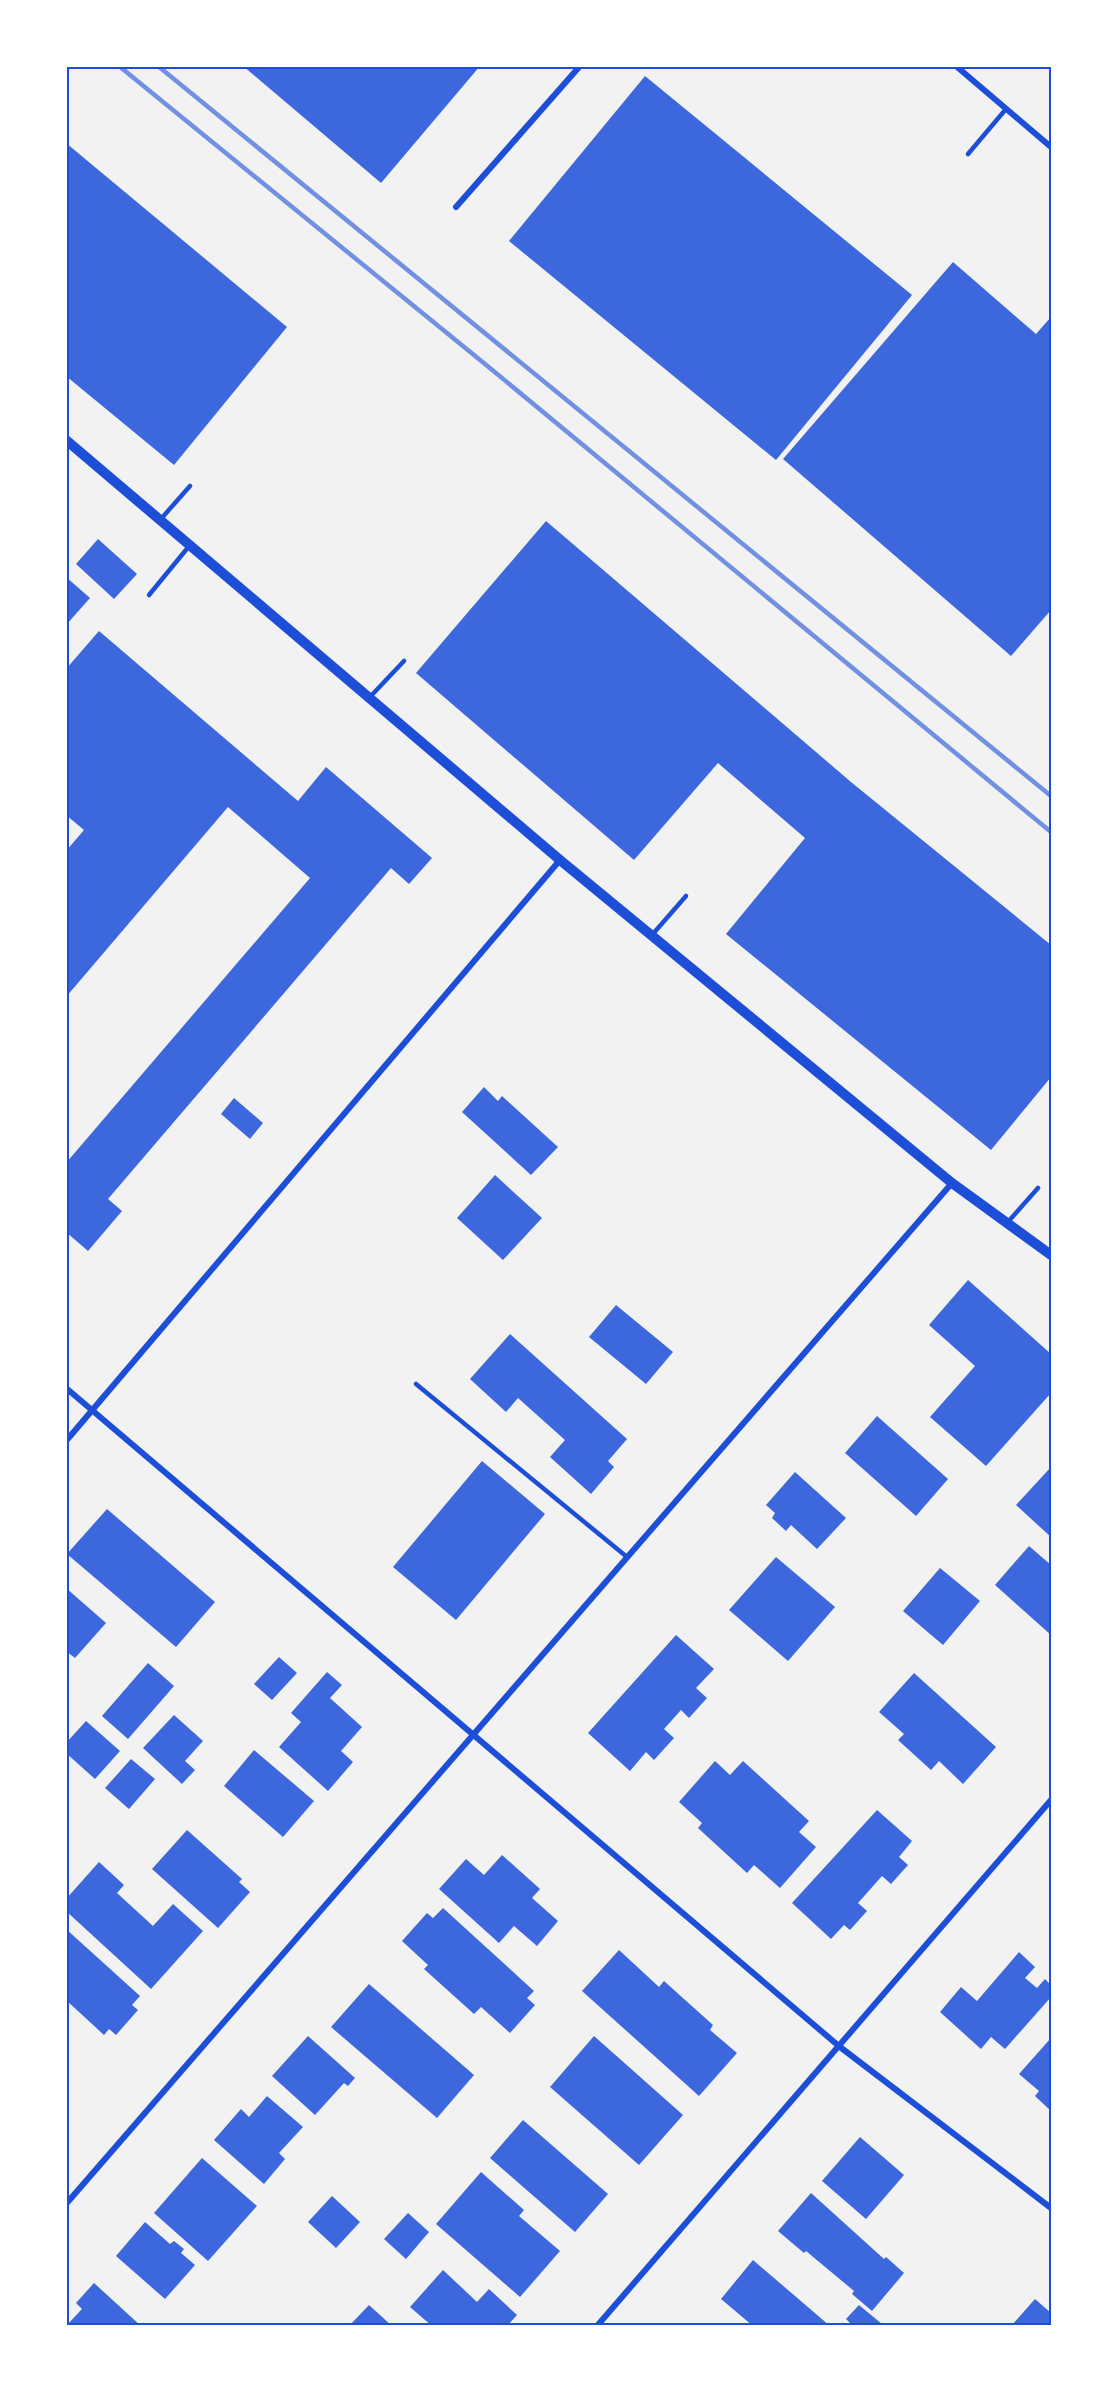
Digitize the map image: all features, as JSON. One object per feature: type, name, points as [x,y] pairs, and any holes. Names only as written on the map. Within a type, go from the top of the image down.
[{"type":"street","points":[[456,207],[580,66]]},
{"type":"street","points":[[956,66],[1051,147]]},
{"type":"street","points":[[66,440],[560,860],[952,1183],[1051,1255]]},
{"type":"street","points":[[66,1441],[560,860]]},
{"type":"street","points":[[66,2204],[952,1183]]},
{"type":"street","points":[[66,1389],[840,2047],[1051,2208]]},
{"type":"street","points":[[597,2326],[1051,1800]]},
{"type":"lane","points":[[968,154],[1006,109]]},
{"type":"lane","points":[[160,520],[190,486]]},
{"type":"lane","points":[[149,595],[190,545]]},
{"type":"lane","points":[[369,698],[404,661]]},
{"type":"lane","points":[[652,935],[686,896]]},
{"type":"lane","points":[[1007,1223],[1038,1188]]},
{"type":"lane","points":[[416,1384],[627,1557]]},
{"type":"building","points":[[243,66],[480,66],[381,183]]},
{"type":"building","points":[[645,76],[912,295],[776,460],[509,241]]},
{"type":"building","points":[[66,143],[287,327],[174,465],[66,376]]},
{"type":"building","points":[[953,262],[1036,334],[1051,317],[1051,610],[1011,656],[783,459]]},
{"type":"building","points":[[546,521],[851,782],[1051,945],[1051,1077],[991,1150],[726,934],[805,838],[718,763],[634,860],[416,673]]},
{"type":"building","points":[[98,539],[137,574],[114,599],[76,564]]},
{"type":"building","points":[[66,577],[90,598],[66,625]]},
{"type":"building","points":[[99,631],[298,801],[326,767],[432,858],[409,884],[391,868],[108,1199],[122,1211],[88,1251],[66,1232],[66,1163],[310,878],[228,807],[66,997],[66,851],[84,830],[66,815],[66,669]]},
{"type":"building","points":[[484,1087],[498,1101],[502,1096],[558,1147],[531,1175],[462,1112]]},
{"type":"building","points":[[234,1098],[263,1123],[250,1139],[221,1114]]},
{"type":"building","points":[[495,1175],[542,1218],[503,1260],[457,1218]]},
{"type":"building","points":[[968,1280],[1051,1354],[1051,1393],[986,1466],[930,1417],[975,1366],[929,1325]]},
{"type":"building","points":[[616,1305],[673,1352],[646,1384],[589,1337]]},
{"type":"building","points":[[510,1334],[627,1439],[608,1461],[614,1467],[591,1494],[550,1457],[565,1440],[518,1398],[506,1412],[470,1379]]},
{"type":"building","points":[[877,1416],[948,1479],[916,1516],[845,1453]]},
{"type":"building","points":[[482,1461],[545,1514],[456,1620],[393,1567]]},
{"type":"building","points":[[1051,1467],[1051,1537],[1016,1505]]},
{"type":"building","points":[[795,1472],[846,1518],[817,1549],[791,1525],[786,1531],[772,1518],[775,1513],[766,1505]]},
{"type":"building","points":[[107,1509],[215,1602],[176,1647],[67,1554]]},
{"type":"building","points":[[1029,1546],[1051,1565],[1051,1635],[995,1585]]},
{"type":"building","points":[[776,1557],[835,1607],[788,1661],[729,1610]]},
{"type":"building","points":[[940,1568],[980,1601],[943,1645],[903,1611]]},
{"type":"building","points":[[66,1588],[106,1623],[75,1658],[66,1651]]},
{"type":"building","points":[[676,1635],[714,1669],[696,1688],[707,1698],[689,1718],[681,1710],[664,1729],[674,1738],[654,1760],[646,1752],[630,1771],[588,1733]]},
{"type":"building","points":[[279,1657],[297,1673],[272,1700],[254,1684]]},
{"type":"building","points":[[148,1663],[174,1686],[128,1739],[102,1716]]},
{"type":"building","points":[[327,1672],[342,1685],[330,1698],[362,1727],[341,1751],[353,1762],[328,1791],[279,1747],[301,1722],[291,1713]]},
{"type":"building","points":[[914,1673],[996,1747],[963,1784],[939,1761],[931,1770],[898,1740],[904,1734],[879,1712]]},
{"type":"building","points":[[174,1715],[203,1741],[185,1761],[195,1770],[182,1784],[143,1748]]},
{"type":"building","points":[[86,1721],[120,1751],[95,1779],[66,1753],[66,1743]]},
{"type":"building","points":[[254,1750],[314,1801],[283,1837],[224,1786]]},
{"type":"building","points":[[131,1759],[155,1779],[129,1809],[105,1788]]},
{"type":"building","points":[[715,1761],[730,1775],[743,1761],[809,1821],[799,1832],[816,1847],[780,1888],[754,1865],[747,1873],[698,1828],[702,1823],[679,1802]]},
{"type":"building","points":[[877,1810],[912,1841],[899,1857],[908,1865],[891,1884],[882,1876],[858,1903],[867,1911],[850,1930],[844,1925],[831,1939],[792,1903]]},
{"type":"building","points":[[187,1830],[242,1879],[239,1882],[250,1892],[218,1928],[152,1869]]},
{"type":"building","points":[[502,1855],[540,1889],[532,1898],[558,1921],[537,1946],[514,1926],[499,1943],[439,1889],[466,1859],[484,1875]]},
{"type":"building","points":[[99,1862],[124,1885],[117,1893],[153,1926],[173,1904],[203,1931],[151,1989],[66,1911],[66,1899]]},
{"type":"building","points":[[443,1908],[534,1991],[527,1998],[535,2005],[510,2033],[481,2007],[474,2014],[424,1969],[428,1965],[402,1941],[427,1913],[433,1918]]},
{"type":"building","points":[[66,1929],[140,1996],[132,2005],[138,2010],[116,2035],[109,2029],[104,2035],[66,2000]]},
{"type":"building","points":[[619,1950],[659,1987],[664,1981],[713,2025],[710,2030],[737,2053],[699,2096],[582,1991]]},
{"type":"building","points":[[1019,1952],[1035,1967],[1025,1978],[1037,1988],[1045,1979],[1051,1985],[1051,1997],[1005,2049],[991,2037],[981,2049],[940,2012],[961,1987],[977,2001]]},
{"type":"building","points":[[369,1984],[474,2075],[437,2118],[331,2027]]},
{"type":"building","points":[[308,2036],[355,2078],[348,2086],[344,2083],[315,2115],[272,2076]]},
{"type":"building","points":[[594,2036],[683,2115],[639,2165],[550,2087]]},
{"type":"building","points":[[1051,2038],[1051,2111],[1035,2096],[1039,2091],[1019,2074]]},
{"type":"building","points":[[267,2096],[303,2127],[279,2153],[285,2159],[264,2184],[214,2140],[241,2109],[249,2117]]},
{"type":"building","points":[[523,2120],[608,2194],[575,2232],[490,2158]]},
{"type":"building","points":[[860,2137],[904,2175],[866,2219],[822,2181]]},
{"type":"building","points":[[202,2158],[257,2206],[208,2261],[154,2213]]},
{"type":"building","points":[[481,2172],[524,2210],[519,2216],[560,2251],[520,2297],[436,2224]]},
{"type":"building","points":[[811,2193],[884,2259],[886,2257],[904,2273],[872,2311],[852,2294],[854,2291],[778,2231]]},
{"type":"building","points":[[332,2196],[360,2222],[336,2248],[308,2222]]},
{"type":"building","points":[[408,2213],[429,2232],[406,2259],[384,2239]]},
{"type":"building","points":[[145,2222],[170,2244],[174,2241],[184,2249],[181,2253],[195,2265],[165,2299],[116,2256]]},
{"type":"building","points":[[753,2260],[830,2326],[753,2326],[721,2299]]},
{"type":"building","points":[[443,2270],[477,2302],[489,2289],[517,2315],[507,2326],[432,2326],[410,2307]]},
{"type":"building","points":[[94,2283],[141,2326],[66,2326],[82,2309],[76,2303]]},
{"type":"building","points":[[1035,2299],[1051,2313],[1051,2326],[1011,2326]]},
{"type":"building","points":[[369,2305],[392,2326],[349,2326]]},
{"type":"building","points":[[859,2305],[882,2324],[881,2326],[853,2326],[846,2319]]},
{"type":"railway","points":[[119,66],[485,364],[1051,832]]},
{"type":"railway","points":[[158,66],[1051,796]]}]
